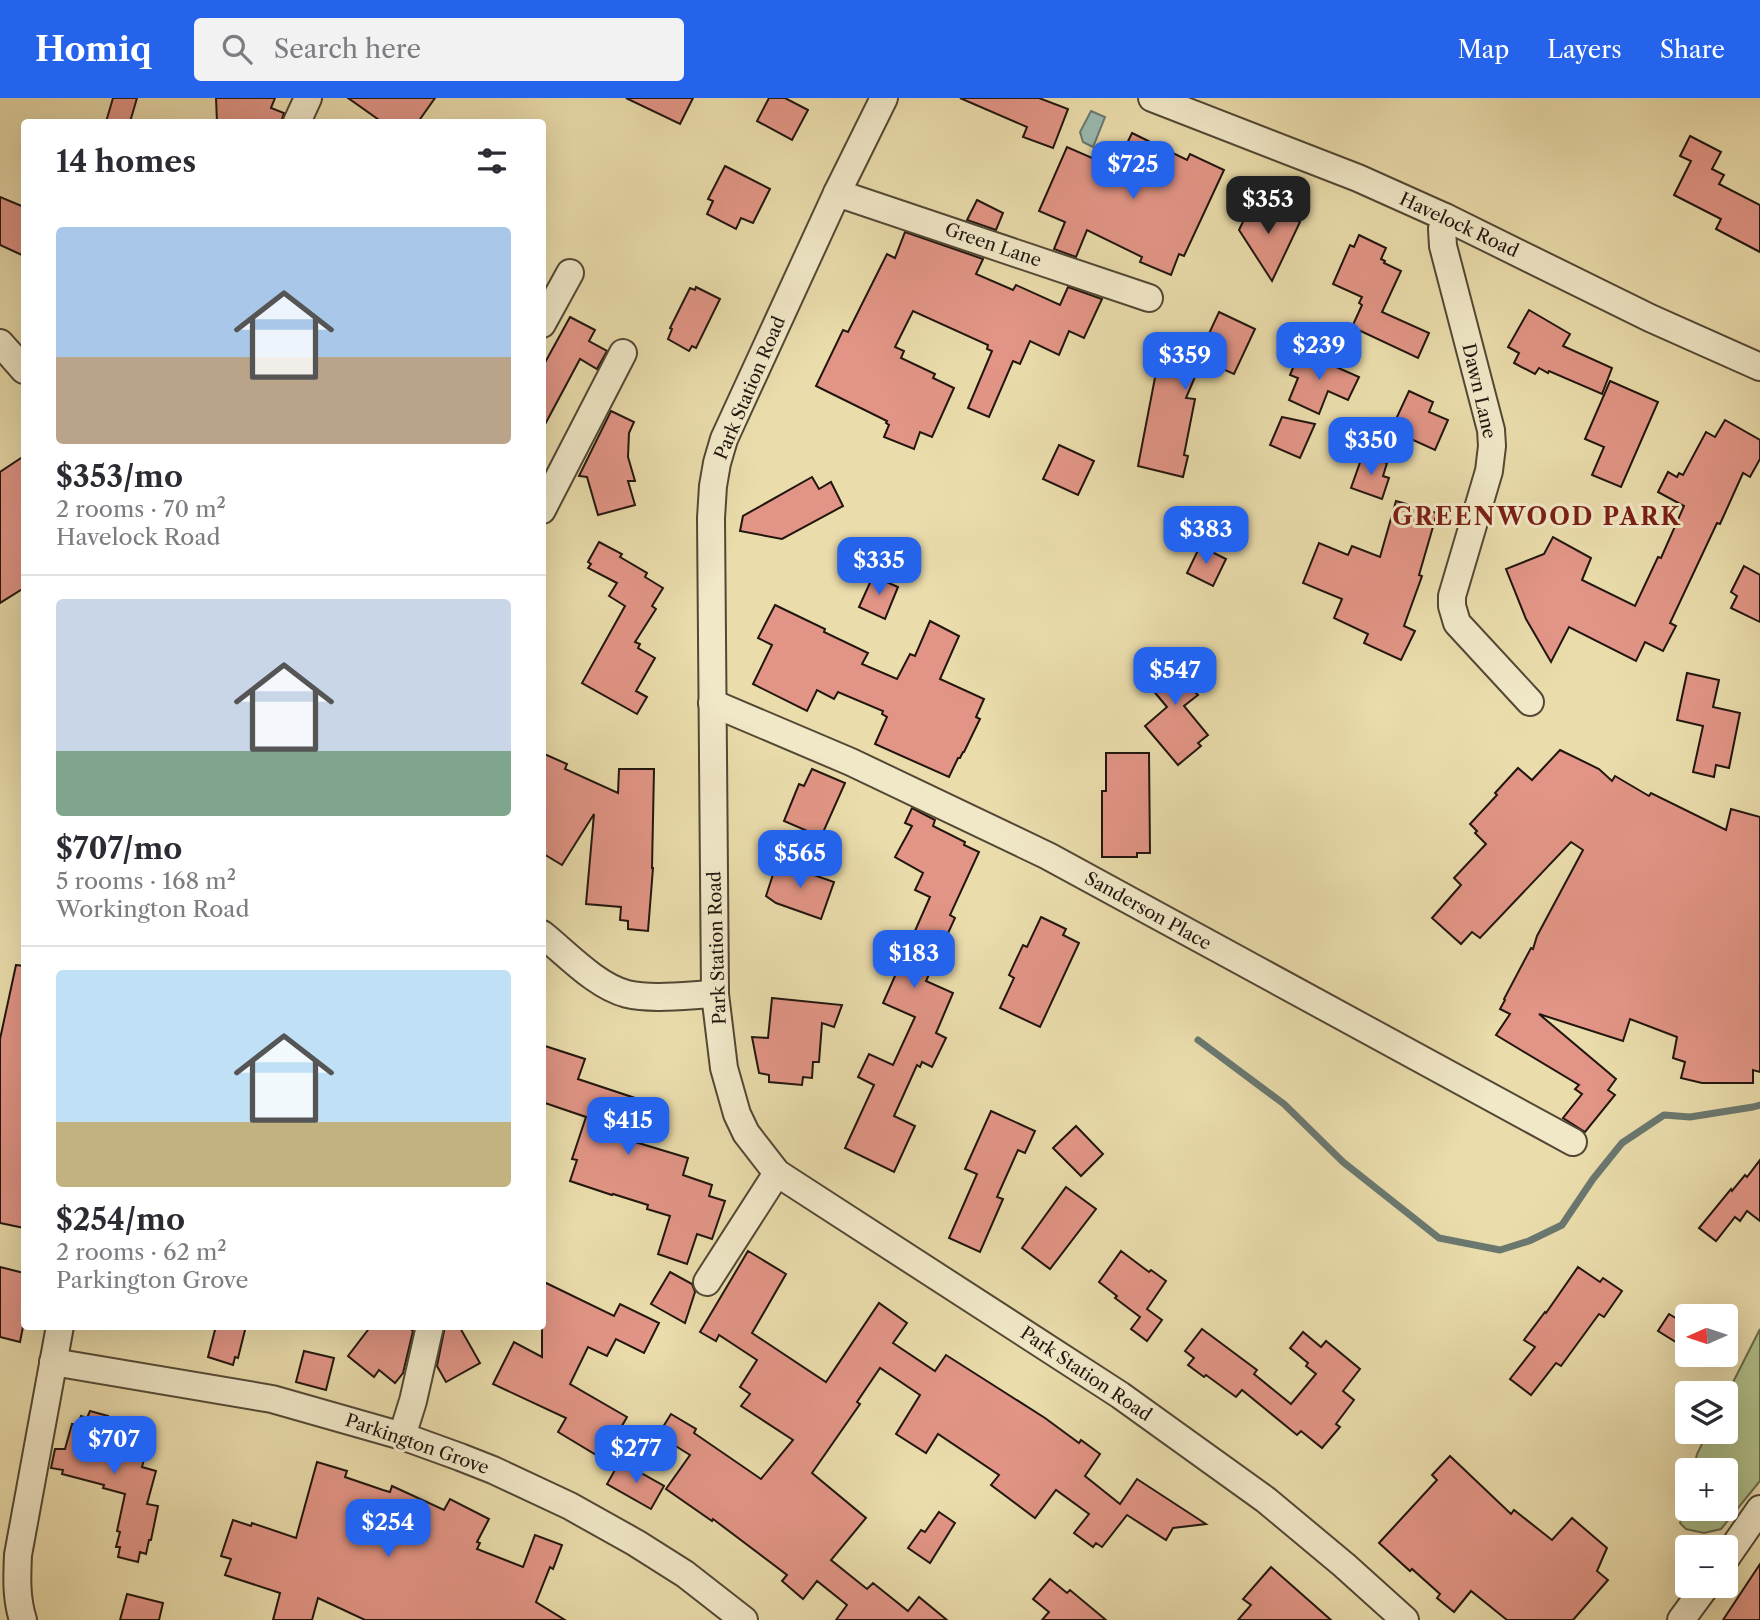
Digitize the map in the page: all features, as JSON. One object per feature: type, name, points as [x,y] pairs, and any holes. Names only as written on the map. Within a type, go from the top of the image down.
[{"type":"street","points":[[298,119],[308,98]]},
{"type":"street","name":"Park Station Road","points":[[884,98],[837,193],[724,439],[713,486],[711,518],[715,994],[724,1068],[737,1114],[746,1133],[777,1173],[1120,1395],[1266,1500],[1405,1620]]},
{"type":"street","name":"Havelock Road","points":[[1152,98],[1358,178],[1445,217],[1650,318],[1760,367]]},
{"type":"street","name":"Green Lane","points":[[837,193],[1149,298]]},
{"type":"street","name":"Dawn Lane","points":[[1445,217],[1442,229],[1443,246],[1491,430],[1492,446],[1489,471],[1452,596],[1452,606],[1457,623],[1530,702]]},
{"type":"street","points":[[546,317],[570,273]]},
{"type":"street","points":[[0,343],[21,367]]},
{"type":"street","points":[[546,502],[623,353]]},
{"type":"street","name":"Sanderson Place","points":[[712,703],[851,762],[1048,856],[1573,1142]]},
{"type":"street","points":[[546,937],[597,979],[627,994],[715,994]]},
{"type":"street","points":[[706,1282],[777,1173]]},
{"type":"street","points":[[23,1620],[8,1584],[18,1555],[59,1330]]},
{"type":"street","points":[[402,1436],[429,1330]]},
{"type":"street","name":"Parkington Grove","points":[[53,1362],[272,1399],[402,1436],[493,1470],[570,1506],[685,1574],[744,1620]]},
{"type":"street","points":[[1738,1541],[1760,1509]]},
{"type":"street","points":[[1681,1620],[1697,1598]]},
{"type":"green space","points":[[1760,1329],[1760,1481],[1738,1508],[1738,1458],[1696,1458],[1702,1444],[1738,1444],[1738,1381],[1734,1381]]},
{"type":"green space","points":[[1728,1521],[1721,1529],[1704,1533],[1686,1529],[1680,1523]]},
{"type":"water","points":[[1091,111],[1105,117],[1093,147],[1083,142],[1080,132]]},
{"type":"building","points":[[113,98],[137,98],[131,119],[107,119]]},
{"type":"building","points":[[216,98],[275,98],[271,108],[284,113],[282,119],[217,119]]},
{"type":"building","points":[[348,98],[435,98],[420,119],[378,119]]},
{"type":"building","points":[[626,98],[693,98],[680,124]]},
{"type":"building","points":[[769,98],[785,98],[808,110],[792,140],[757,121]]},
{"type":"building","points":[[960,98],[1039,98],[1068,109],[1053,148],[1023,137],[1027,127]]},
{"type":"building","points":[[1132,133],[1187,160],[1190,154],[1224,170],[1184,256],[1179,254],[1171,275],[1140,262],[1142,257],[1087,230],[1076,257],[1054,249],[1065,222],[1039,211],[1067,147],[1115,168]]},
{"type":"building","points":[[1690,136],[1721,152],[1712,169],[1724,175],[1719,184],[1760,205],[1760,252],[1716,229],[1721,219],[1674,195],[1691,161],[1680,156]]},
{"type":"building","points":[[725,166],[770,189],[753,223],[741,218],[736,229],[707,214],[713,201],[708,199]]},
{"type":"building","points":[[0,197],[21,206],[21,255],[0,245]]},
{"type":"building","points":[[977,200],[1003,213],[996,230],[967,220]]},
{"type":"building","points":[[1253,201],[1300,222],[1272,281],[1239,230]]},
{"type":"building","points":[[905,232],[983,259],[976,274],[1013,290],[1016,285],[1060,305],[1068,287],[1102,299],[1084,338],[1069,331],[1059,355],[1030,341],[1020,364],[1013,361],[989,417],[968,408],[992,351],[987,349],[988,345],[913,311],[895,347],[904,351],[901,358],[935,374],[933,378],[954,388],[932,437],[920,432],[914,449],[884,437],[889,425],[887,421],[816,386],[843,330],[848,332],[887,254],[895,258]]},
{"type":"building","points":[[1359,235],[1386,248],[1381,259],[1401,271],[1382,312],[1429,333],[1418,358],[1352,327],[1362,305],[1359,303],[1362,297],[1333,284],[1350,245],[1354,247]]},
{"type":"building","points":[[696,287],[720,299],[696,348],[692,346],[689,351],[668,339],[672,329],[670,328],[690,288],[695,290]]},
{"type":"building","points":[[1529,310],[1570,334],[1563,346],[1612,368],[1602,394],[1549,371],[1548,373],[1539,368],[1535,374],[1514,363],[1519,353],[1508,347]]},
{"type":"building","points":[[1219,312],[1255,329],[1234,374],[1202,360],[1186,398],[1195,399],[1184,455],[1188,456],[1183,477],[1138,466],[1158,362],[1153,359],[1163,337],[1200,353]]},
{"type":"building","points":[[570,317],[595,330],[589,341],[607,351],[597,369],[580,359],[546,423],[546,361]]},
{"type":"building","points":[[1300,351],[1359,377],[1348,400],[1328,391],[1319,414],[1289,400],[1298,378],[1290,375]]},
{"type":"building","points":[[1610,381],[1658,402],[1621,487],[1592,475],[1604,447],[1585,439]]},
{"type":"building","points":[[1409,391],[1433,402],[1429,412],[1448,420],[1435,450],[1391,430]]},
{"type":"building","points":[[611,411],[634,422],[629,433],[628,457],[635,481],[628,481],[635,505],[598,515],[587,477],[579,476]]},
{"type":"building","points":[[1282,417],[1315,424],[1300,458],[1270,445]]},
{"type":"building","points":[[1725,420],[1760,440],[1760,459],[1750,477],[1743,473],[1720,524],[1717,523],[1670,623],[1676,626],[1663,651],[1645,642],[1636,661],[1569,627],[1551,662],[1526,619],[1506,569],[1544,554],[1553,537],[1591,558],[1582,580],[1635,606],[1658,557],[1661,558],[1684,506],[1658,492],[1668,472],[1677,477],[1679,473],[1683,475],[1706,432],[1715,437]]},
{"type":"building","points":[[1059,445],[1094,461],[1078,495],[1043,479]]},
{"type":"building","points":[[1363,454],[1387,463],[1383,476],[1389,478],[1382,499],[1351,488]]},
{"type":"building","points":[[21,458],[21,590],[0,603],[0,472]]},
{"type":"building","points":[[812,477],[819,489],[831,482],[843,506],[782,539],[740,531],[743,516]]},
{"type":"building","points":[[1396,501],[1437,513],[1419,575],[1422,576],[1404,626],[1415,631],[1401,660],[1364,643],[1368,634],[1334,618],[1342,599],[1303,583],[1319,543],[1348,555],[1352,546],[1380,557]]},
{"type":"building","points":[[599,542],[622,554],[620,557],[647,573],[645,577],[663,588],[652,606],[656,609],[635,642],[640,644],[638,648],[655,658],[636,691],[647,697],[637,714],[582,683],[625,606],[609,596],[617,583],[588,568],[591,564],[588,562]]},
{"type":"building","points":[[1200,546],[1226,559],[1213,586],[1187,573]]},
{"type":"building","points":[[1744,566],[1760,575],[1760,622],[1731,608],[1737,596],[1731,592]]},
{"type":"building","points":[[873,576],[898,587],[885,619],[859,607]]},
{"type":"building","points":[[775,605],[868,653],[862,664],[897,679],[910,654],[915,656],[930,621],[959,636],[940,679],[984,699],[976,717],[980,719],[949,777],[875,744],[887,717],[882,714],[883,711],[838,692],[834,699],[817,690],[807,711],[753,684],[772,645],[758,638]]},
{"type":"building","points":[[1179,652],[1205,684],[1195,692],[1198,695],[1184,706],[1208,735],[1198,743],[1201,746],[1178,765],[1145,726],[1167,707],[1141,676],[1162,658],[1167,663]]},
{"type":"building","points":[[1687,673],[1719,680],[1713,707],[1740,713],[1729,768],[1716,765],[1714,777],[1693,772],[1703,726],[1677,720]]},
{"type":"building","points":[[1560,750],[1599,769],[1612,781],[1615,776],[1649,796],[1651,793],[1726,830],[1731,809],[1760,817],[1760,1072],[1753,1070],[1753,1083],[1702,1083],[1681,1078],[1685,1062],[1673,1058],[1677,1037],[1630,1019],[1623,1041],[1539,1014],[1616,1079],[1608,1090],[1615,1095],[1585,1132],[1563,1118],[1582,1094],[1575,1089],[1579,1085],[1496,1035],[1510,1014],[1500,1009],[1504,999],[1531,948],[1533,949],[1537,936],[1583,850],[1571,842],[1480,938],[1472,932],[1461,944],[1432,918],[1461,885],[1454,878],[1486,844],[1470,824],[1518,768],[1532,780]]},
{"type":"building","points":[[1106,753],[1149,753],[1150,853],[1137,853],[1137,857],[1102,857],[1102,791],[1106,791]]},
{"type":"building","points":[[546,755],[567,764],[565,769],[618,793],[619,769],[654,769],[653,868],[648,931],[628,929],[628,921],[620,920],[621,907],[586,904],[594,814],[562,865],[546,855]]},
{"type":"building","points":[[812,769],[845,783],[821,837],[784,821],[799,784],[804,786]]},
{"type":"building","points":[[912,808],[935,820],[933,826],[979,852],[950,915],[955,918],[926,981],[953,993],[936,1033],[946,1038],[932,1067],[922,1062],[920,1067],[917,1065],[894,1116],[915,1126],[894,1172],[845,1148],[874,1085],[858,1077],[869,1054],[893,1065],[915,1017],[883,1003],[930,897],[915,890],[923,873],[895,857],[912,826],[905,823]]},
{"type":"building","points":[[777,862],[834,882],[821,919],[776,903],[766,896]]},
{"type":"building","points":[[1041,917],[1066,929],[1063,935],[1079,943],[1040,1027],[1000,1008],[1014,978],[1009,975],[1023,945],[1027,947]]},
{"type":"building","points":[[16,965],[21,966],[21,1227],[0,1223],[0,1039]]},
{"type":"building","points":[[772,998],[842,1005],[834,1027],[822,1023],[819,1062],[813,1062],[812,1078],[803,1077],[802,1085],[769,1082],[769,1075],[759,1073],[752,1037],[768,1038]]},
{"type":"building","points":[[546,1046],[585,1059],[578,1079],[635,1098],[622,1138],[688,1158],[683,1175],[712,1185],[709,1196],[725,1201],[712,1239],[697,1234],[687,1264],[658,1254],[670,1216],[647,1209],[648,1205],[570,1181],[577,1160],[572,1159],[586,1117],[546,1103]]},
{"type":"building","points":[[991,1111],[1035,1131],[1025,1153],[1018,1150],[997,1197],[1003,1199],[980,1252],[949,1238],[977,1174],[965,1169]]},
{"type":"building","points":[[1076,1126],[1103,1154],[1081,1176],[1053,1148]]},
{"type":"building","points":[[1760,1160],[1760,1221],[1747,1211],[1740,1221],[1735,1217],[1716,1241],[1699,1228],[1731,1189],[1732,1191],[1745,1175],[1747,1177]]},
{"type":"building","points":[[1066,1187],[1096,1209],[1050,1269],[1022,1248]]},
{"type":"building","points":[[748,1251],[786,1274],[752,1333],[826,1382],[879,1303],[907,1323],[893,1343],[935,1371],[946,1355],[1079,1443],[1081,1440],[1100,1454],[1085,1476],[1120,1504],[1137,1479],[1206,1524],[1173,1528],[1166,1540],[1127,1515],[1102,1547],[1096,1543],[1093,1547],[1074,1533],[1089,1514],[1056,1490],[1035,1518],[991,1485],[999,1475],[938,1434],[926,1453],[896,1434],[920,1395],[880,1368],[857,1402],[860,1404],[812,1473],[866,1518],[831,1560],[867,1589],[873,1583],[908,1611],[919,1597],[947,1620],[836,1620],[847,1605],[817,1581],[803,1599],[782,1581],[787,1575],[713,1519],[712,1521],[666,1489],[690,1455],[658,1435],[671,1414],[696,1429],[694,1433],[761,1479],[793,1440],[741,1406],[750,1394],[740,1387],[757,1360],[719,1335],[716,1341],[700,1332]]},
{"type":"building","points":[[1121,1251],[1166,1281],[1147,1309],[1162,1320],[1147,1341],[1131,1329],[1140,1317],[1099,1282]]},
{"type":"building","points":[[0,1267],[21,1272],[22,1330],[20,1342],[0,1337]]},
{"type":"building","points":[[1578,1267],[1600,1282],[1603,1278],[1622,1291],[1604,1317],[1599,1314],[1561,1366],[1556,1363],[1531,1395],[1510,1379],[1535,1347],[1524,1340]]},
{"type":"building","points":[[670,1272],[692,1284],[695,1292],[685,1323],[651,1304]]},
{"type":"building","points":[[546,1283],[614,1316],[620,1304],[659,1323],[644,1353],[616,1339],[607,1356],[588,1347],[570,1384],[627,1417],[603,1459],[558,1432],[566,1418],[493,1384],[514,1342],[542,1357],[542,1330],[546,1330]]},
{"type":"building","points":[[1669,1314],[1675,1318],[1675,1342],[1658,1331]]},
{"type":"building","points":[[1202,1329],[1257,1370],[1254,1374],[1291,1404],[1316,1374],[1306,1366],[1308,1363],[1290,1348],[1303,1332],[1321,1347],[1326,1341],[1360,1369],[1343,1391],[1354,1400],[1336,1424],[1340,1427],[1322,1448],[1301,1431],[1297,1435],[1242,1390],[1236,1397],[1206,1375],[1204,1377],[1188,1365],[1194,1358],[1185,1351]]},
{"type":"building","points":[[215,1330],[245,1330],[238,1358],[235,1357],[233,1365],[208,1357]]},
{"type":"building","points":[[368,1330],[413,1331],[403,1373],[395,1383],[379,1370],[374,1377],[348,1356]]},
{"type":"building","points":[[444,1330],[461,1330],[480,1363],[446,1382],[437,1366]]},
{"type":"building","points":[[304,1351],[334,1358],[326,1390],[296,1382]]},
{"type":"building","points":[[90,1411],[108,1416],[105,1428],[147,1439],[142,1467],[156,1471],[147,1504],[158,1506],[146,1554],[140,1552],[138,1562],[118,1557],[120,1547],[116,1547],[125,1494],[51,1468],[55,1449],[65,1449],[72,1424],[78,1425],[81,1416],[87,1418]]},
{"type":"building","points":[[1450,1456],[1511,1514],[1514,1510],[1552,1540],[1572,1518],[1607,1548],[1597,1571],[1608,1580],[1573,1620],[1507,1620],[1471,1591],[1454,1612],[1437,1598],[1440,1594],[1379,1543],[1437,1480],[1432,1475]]},
{"type":"building","points":[[620,1461],[664,1486],[651,1509],[607,1484]]},
{"type":"building","points":[[317,1462],[347,1471],[345,1477],[390,1492],[392,1486],[444,1510],[450,1499],[489,1519],[477,1542],[480,1543],[477,1549],[523,1567],[535,1535],[562,1545],[536,1602],[565,1620],[365,1620],[318,1598],[312,1620],[273,1620],[280,1593],[225,1575],[231,1559],[221,1556],[233,1520],[251,1526],[252,1523],[296,1538]]},
{"type":"building","points":[[939,1512],[955,1523],[930,1563],[908,1548],[921,1530],[925,1532]]},
{"type":"building","points":[[1760,1564],[1760,1620],[1723,1620]]},
{"type":"building","points":[[1271,1567],[1331,1620],[1238,1620],[1251,1605],[1243,1599]]},
{"type":"building","points":[[1050,1579],[1067,1593],[1070,1590],[1106,1620],[1042,1620],[1049,1612],[1033,1599]]},
{"type":"building","points":[[127,1594],[163,1603],[159,1620],[120,1620]]},
{"type":"waterway","points":[[1198,1040],[1284,1104],[1343,1162],[1439,1238],[1500,1250],[1529,1241],[1562,1225],[1593,1179],[1622,1143],[1664,1115],[1690,1117],[1760,1105]]},
{"type":"district","name":"GREENWOOD PARK","points":[[1537,516]]}]
